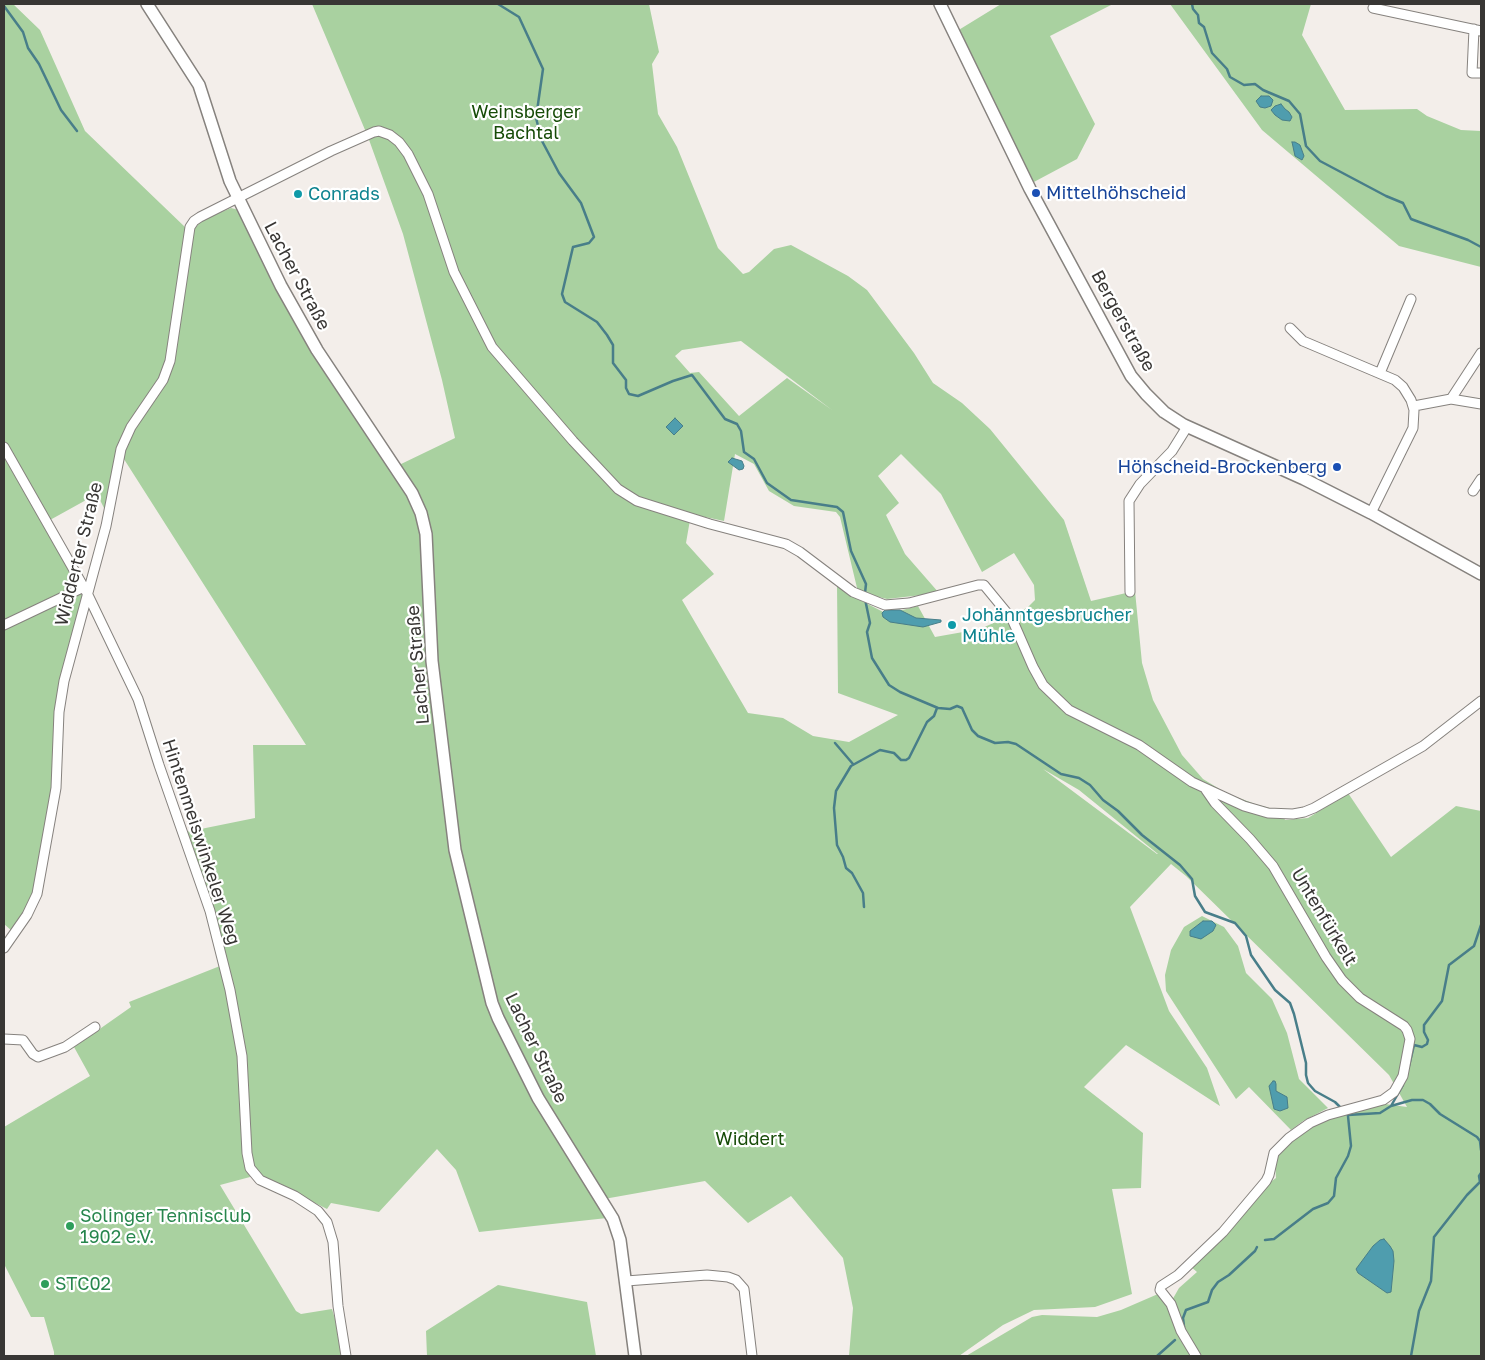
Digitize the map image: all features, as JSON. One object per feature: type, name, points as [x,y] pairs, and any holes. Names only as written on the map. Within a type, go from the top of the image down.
[{"type":"street","name":"Lacher Straße","points":[[147,4],[198,85],[223,163],[238,199],[281,286],[317,350],[412,493],[421,514],[426,534],[432,661],[455,850],[492,1003],[538,1098],[613,1219],[620,1240],[635,1356]]},
{"type":"street","name":"Bergerstraße","points":[[940,4],[1030,188],[1131,376],[1157,406],[1187,427],[1296,475],[1371,513],[1481,574]]},
{"type":"street","points":[[1373,8],[1478,30],[1476,75]]},
{"type":"street","points":[[238,199],[370,133],[379,131],[390,134],[408,154],[422,180],[432,203],[454,272],[492,347],[567,435],[624,493],[641,502],[710,524],[786,544],[800,552],[847,589],[885,605],[900,605],[984,585],[1008,612],[1036,675],[1042,685],[1056,699],[1074,714],[1139,745],[1181,776],[1244,806],[1268,813],[1304,812],[1422,746],[1481,701]]},
{"type":"street","name":"Widderter Straße","points":[[4,948],[34,904],[38,890],[56,788],[62,688],[85,590],[106,526],[121,449],[131,427],[168,370],[190,227],[200,217],[238,199]]},
{"type":"street","points":[[1380,373],[1411,299]]},
{"type":"street","points":[[1290,328],[1303,341],[1380,373],[1401,385],[1414,406],[1412,432],[1371,513]]},
{"type":"street","points":[[1451,399],[1481,353]]},
{"type":"street","points":[[1414,406],[1451,399],[1481,404]]},
{"type":"street","points":[[1130,592],[1128,501],[1140,484],[1172,451],[1187,427]]},
{"type":"street","name":"Hintenmeiswinkeler Weg","points":[[4,447],[85,590],[138,699],[210,911],[241,1043],[244,1070],[247,1153],[250,1168],[260,1180],[295,1196],[318,1211],[327,1222],[333,1242],[338,1306],[346,1356]]},
{"type":"street","points":[[1473,491],[1481,479]]},
{"type":"street","points":[[4,625],[85,590]]},
{"type":"street","name":"Untenfürkelt","points":[[1196,1356],[1181,1331],[1171,1304],[1160,1290],[1163,1284],[1178,1275],[1223,1232],[1252,1199],[1269,1175],[1274,1153],[1281,1145],[1310,1123],[1335,1112],[1383,1100],[1391,1095],[1397,1089],[1403,1076],[1410,1038],[1407,1030],[1401,1023],[1360,998],[1342,980],[1326,957],[1273,866],[1215,802],[1206,789]]},
{"type":"street","points":[[4,1040],[23,1040],[33,1054],[38,1057],[65,1047],[95,1027]]},
{"type":"street","points":[[626,1282],[707,1275],[728,1277],[736,1280],[744,1289],[752,1356]]},
{"type":"green space","points":[[4,4],[13,4],[40,30],[85,131],[186,228],[168,358],[163,372],[116,452],[105,510],[97,494],[50,520],[4,442]]},
{"type":"green space","points":[[312,4],[649,4],[659,52],[652,64],[658,114],[677,147],[718,248],[743,274],[749,272],[774,249],[791,245],[848,276],[867,290],[914,353],[933,383],[962,403],[990,429],[1064,520],[1091,601],[1135,591],[1142,663],[1153,700],[1182,755],[1203,779],[1226,793],[1281,811],[1285,820],[1308,818],[1348,793],[1391,857],[1456,806],[1481,811],[1481,1356],[1200,1356],[1187,1338],[1171,1302],[1179,1288],[1197,1272],[1190,1266],[1269,1183],[1276,1178],[1275,1162],[1281,1151],[1292,1139],[1307,1129],[1341,1114],[1385,1104],[1407,1107],[1389,1075],[1186,876],[1171,864],[1130,907],[1169,1011],[1207,1068],[1220,1106],[1126,1045],[1084,1087],[1143,1133],[1141,1188],[1112,1189],[1132,1294],[1095,1307],[1034,1310],[1003,1325],[959,1356],[849,1356],[853,1308],[843,1258],[791,1196],[748,1223],[705,1181],[604,1199],[546,1102],[500,1017],[459,850],[436,661],[430,527],[399,465],[455,438],[442,380],[403,234],[368,137]],"holes":[[[741,341],[832,410],[787,378],[739,416],[699,372],[690,373],[675,356],[682,350]],[[735,454],[754,464],[769,491],[794,506],[836,512],[840,517],[858,592],[887,599],[939,593],[905,554],[886,515],[899,503],[878,476],[901,454],[941,494],[982,572],[1014,553],[1034,585],[1035,600],[1027,608],[980,629],[935,637],[918,606],[887,614],[860,600],[837,584],[838,693],[898,715],[849,742],[813,736],[783,718],[748,713],[682,600],[714,574],[686,543],[691,514],[724,521]],[[1043,769],[1079,790],[1157,854]]]},
{"type":"green space","points":[[1001,4],[1113,4],[1050,36],[1095,124],[1077,159],[1032,183],[957,31]]},
{"type":"green space","points":[[1170,4],[1311,4],[1302,35],[1345,110],[1417,109],[1427,116],[1461,130],[1481,131],[1481,267],[1399,246],[1262,130]]},
{"type":"green space","points":[[231,208],[239,210],[407,491],[419,517],[451,851],[494,1020],[607,1218],[479,1232],[456,1170],[437,1149],[379,1212],[331,1203],[327,1209],[257,1174],[251,1159],[247,1063],[221,944],[186,832],[255,818],[253,745],[306,745],[122,456],[128,439],[166,381],[191,241],[195,228],[202,220]]},
{"type":"green space","points":[[4,453],[80,588],[83,598],[59,689],[55,777],[36,888],[28,909],[12,931],[4,924]]},
{"type":"green space","points":[[1202,916],[1224,927],[1238,946],[1246,973],[1272,999],[1287,1033],[1299,1079],[1328,1108],[1303,1121],[1291,1130],[1249,1087],[1236,1099],[1166,991],[1165,975],[1171,950],[1184,927]]},
{"type":"green space","points":[[220,966],[238,1048],[244,1153],[250,1177],[220,1185],[296,1311],[301,1314],[332,1309],[341,1356],[54,1356],[44,1317],[31,1317],[4,1264],[4,1127],[90,1076],[74,1047],[131,1007],[129,1002]]},
{"type":"green space","points":[[498,1285],[587,1302],[596,1356],[427,1356],[426,1331]]},
{"type":"green space","points":[[1158,1294],[1167,1303],[1194,1356],[966,1356],[1032,1317],[1042,1315],[1097,1317],[1121,1310]]},
{"type":"water","points":[[1261,96],[1269,96],[1273,100],[1271,106],[1260,107],[1256,101]]},
{"type":"water","points":[[1281,104],[1292,117],[1290,121],[1282,120],[1271,110]]},
{"type":"water","points":[[1292,142],[1300,145],[1304,156],[1302,160],[1295,156]]},
{"type":"water","points":[[675,418],[683,426],[674,435],[666,427]]},
{"type":"water","points":[[732,458],[742,461],[743,469],[739,470],[728,462]]},
{"type":"water","points":[[885,610],[900,610],[916,618],[941,620],[941,622],[923,627],[890,622],[883,617],[882,613]]},
{"type":"water","points":[[1203,921],[1212,921],[1216,925],[1213,931],[1201,939],[1190,936],[1190,931]]},
{"type":"water","points":[[1273,1081],[1276,1084],[1276,1091],[1287,1097],[1288,1108],[1280,1111],[1274,1109],[1269,1086]]},
{"type":"water","points":[[1384,1239],[1393,1251],[1394,1261],[1391,1292],[1387,1293],[1358,1273],[1356,1269],[1373,1246]]},
{"type":"waterway","points":[[498,4],[519,17],[543,69],[536,118],[542,141],[559,173],[581,203],[594,237],[589,243],[573,247],[562,294],[565,302],[597,322],[607,335],[613,345],[613,363],[626,380],[626,388],[629,394],[638,396],[692,375],[725,419],[737,424],[741,431],[744,452],[754,459],[767,483],[791,500],[837,507],[843,512],[851,551],[866,584],[865,593]]},
{"type":"waterway","points":[[1192,4],[1193,9],[1198,15],[1199,23],[1204,27],[1212,53],[1227,69],[1230,77],[1244,85],[1255,84],[1263,90],[1289,101],[1300,114],[1306,146],[1320,161],[1403,203],[1411,219],[1468,240],[1481,247]]},
{"type":"waterway","points":[[4,6],[23,32],[28,48],[39,64],[61,110],[77,131]]},
{"type":"waterway","points":[[865,599],[870,623],[867,632],[872,658],[889,685],[900,692],[938,708],[950,709],[957,706],[962,708],[972,730],[978,736],[995,743],[1008,742],[1016,744],[1061,774],[1079,778],[1090,785],[1103,800],[1118,811],[1142,835],[1180,865],[1192,879],[1195,896],[1205,912],[1235,923],[1246,936],[1251,955],[1275,990],[1290,1003],[1306,1063],[1308,1083],[1315,1091],[1335,1102],[1342,1109]]},
{"type":"waterway","points":[[864,907],[863,893],[852,873],[846,868],[837,845],[834,808],[836,791],[851,766],[880,750],[894,753],[901,760],[909,758],[927,722],[934,716],[937,708]]},
{"type":"waterway","points":[[835,743],[853,764]]},
{"type":"waterway","points":[[1409,1066],[1414,1045],[1422,1047],[1427,1044],[1428,1040],[1424,1032],[1424,1025],[1442,1001],[1449,965],[1474,946],[1481,925]]},
{"type":"waterway","points":[[1391,1106],[1403,1085]]},
{"type":"waterway","points":[[1346,1113],[1348,1115],[1380,1113],[1391,1106],[1412,1100],[1423,1100],[1440,1114],[1477,1137],[1480,1141],[1481,1150]]},
{"type":"waterway","points":[[1265,1240],[1274,1239],[1313,1209],[1328,1203],[1334,1196],[1336,1178],[1348,1156],[1351,1146],[1348,1116]]},
{"type":"waterway","points":[[1480,1182],[1479,1176],[1481,1173]]},
{"type":"waterway","points":[[1411,1356],[1419,1311],[1431,1281],[1434,1237],[1467,1195],[1480,1182]]},
{"type":"waterway","points":[[1184,1327],[1183,1318],[1186,1310],[1208,1302],[1212,1290],[1218,1282],[1229,1275],[1257,1247]]},
{"type":"waterway","points":[[1157,1356],[1175,1340]]},
{"type":"place","name":"Mittelhöhscheid","points":[[1036,193]]},
{"type":"place","name":"Conrads","points":[[298,194]]},
{"type":"place","name":"Höhscheid-Brockenberg","points":[[1337,467]]},
{"type":"place","name":"Johänntgesbrucher Mühle","points":[[952,625]]},
{"type":"place","name":"Solinger Tennisclub 1902 e.V.","points":[[70,1226]]},
{"type":"place","name":"STC02","points":[[45,1284]]},
{"type":"park label","name":"Weinsberger Bachtal","points":[[526,122]]},
{"type":"park label","name":"Widdert","points":[[750,1139]]}]
